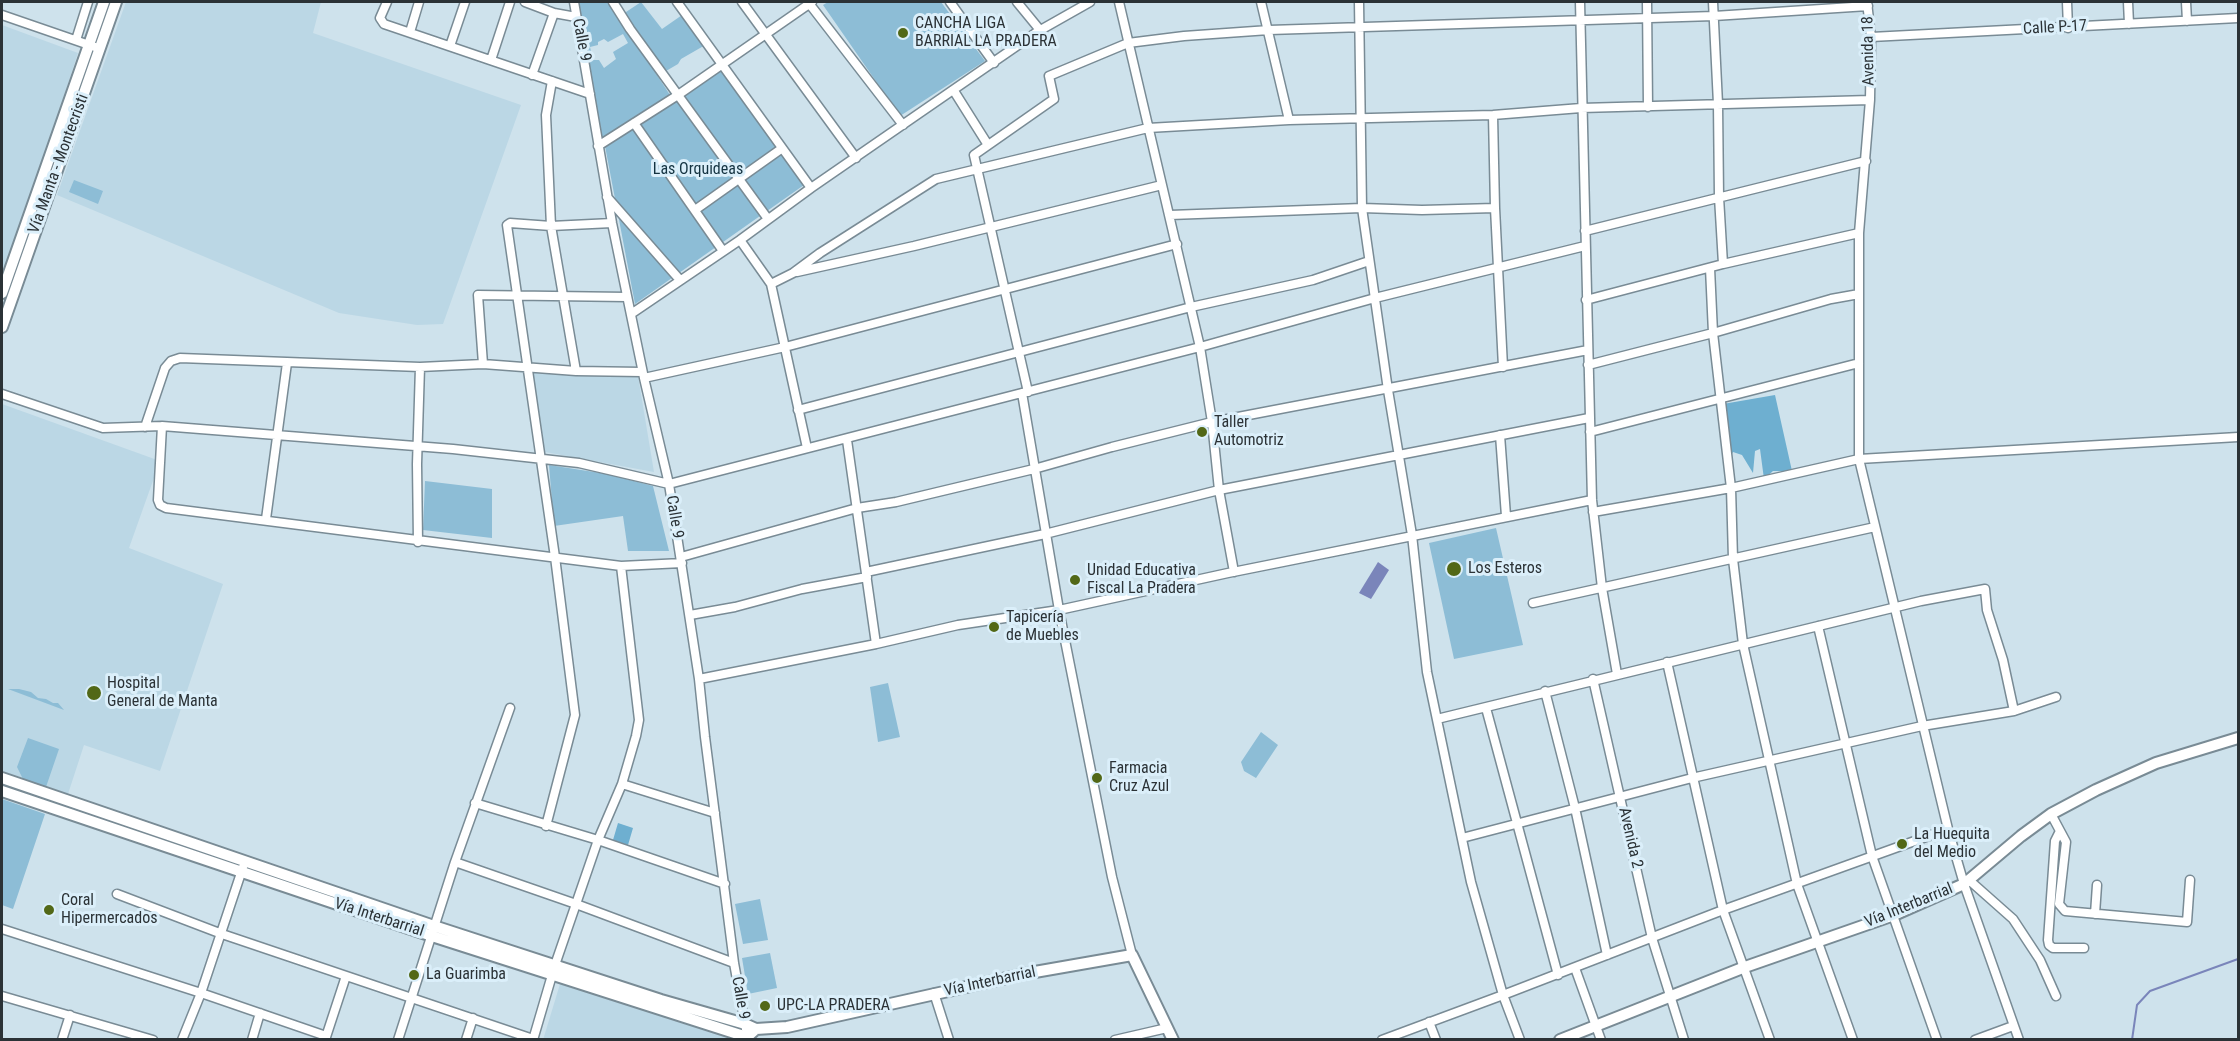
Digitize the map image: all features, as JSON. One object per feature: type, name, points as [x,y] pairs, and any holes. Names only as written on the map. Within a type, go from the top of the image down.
[{"type":"main road","name":"Vía Manta - Montecristi","points":[[2,327],[95,47],[104,2]]},
{"type":"main road","name":"Vía Manta - Montecristi","points":[[2,293],[95,47],[116,2]]},
{"type":"main road","name":"Vía Interbarrial","points":[[1560,1040],[1745,967],[1894,915],[1966,882],[2020,836],[2051,814],[2096,790],[2156,763],[2238,738]]},
{"type":"main road","name":"Vía Interbarrial","points":[[5,779],[245,861],[344,901],[661,1004],[747,1038]]},
{"type":"main road","name":"Vía Interbarrial","points":[[3,792],[241,873],[344,901]]},
{"type":"main road","name":"Vía Interbarrial","points":[[661,1004],[745,1024],[756,1029],[787,1027],[1029,973],[1132,955]]},
{"type":"main road","points":[[1132,955],[1173,1040]]},
{"type":"main road","points":[[747,1038],[756,1029]]},
{"type":"street","points":[[76,40],[88,2]]},
{"type":"street","points":[[387,2],[381,21],[384,24],[590,94]]},
{"type":"street","points":[[410,32],[419,2]]},
{"type":"street","points":[[450,46],[465,2]]},
{"type":"street","points":[[491,60],[510,2]]},
{"type":"street","points":[[525,2],[554,13],[576,17]]},
{"type":"street","name":"Calle 9","points":[[574,2],[612,223],[643,375],[669,484],[690,615],[734,963],[747,1038]]},
{"type":"street","points":[[613,2],[630,29],[768,219]]},
{"type":"street","points":[[677,2],[811,188]]},
{"type":"street","points":[[741,2],[856,158]]},
{"type":"street","points":[[598,146],[678,95],[809,2],[903,125]]},
{"type":"street","points":[[950,2],[994,63]]},
{"type":"street","points":[[1017,2],[1040,30]]},
{"type":"street","points":[[631,314],[1040,30],[1079,4],[1090,2]]},
{"type":"street","points":[[1119,2],[1200,347],[1234,572]]},
{"type":"street","points":[[1261,2],[1289,120]]},
{"type":"street","points":[[1359,2],[1362,208],[1398,456],[1412,535],[1418,609],[1427,672],[1471,882],[1503,995],[1520,1040]]},
{"type":"street","points":[[1580,2],[1592,500],[1602,588],[1617,674]]},
{"type":"street","points":[[1647,2],[1648,107]]},
{"type":"street","points":[[1713,2],[1718,104],[1719,197],[1724,264]]},
{"type":"street","points":[[2067,2],[2068,28]]},
{"type":"street","points":[[2128,2],[2129,24]]},
{"type":"street","points":[[2186,2],[2187,21]]},
{"type":"street","points":[[1132,955],[1112,877],[1059,610],[1034,469],[1020,353],[974,155],[1054,99],[1049,76],[1128,43],[1184,36],[1269,30],[1359,29],[1647,16],[1714,16],[1868,4]]},
{"type":"street","name":"Avenida 18","points":[[1868,4],[1871,37],[1870,100],[1858,233],[1859,459],[1948,829],[2019,1040]]},
{"type":"street","points":[[532,75],[554,13]]},
{"type":"street","points":[[2,15],[95,47]]},
{"type":"street","name":"Calle P-17","points":[[1871,37],[2238,18]]},
{"type":"street","points":[[552,81],[546,115],[551,226],[576,371]]},
{"type":"street","points":[[954,91],[988,146]]},
{"type":"street","points":[[771,284],[793,273],[820,253],[936,179],[1148,128],[1289,120],[1493,115],[1581,108],[1870,100]]},
{"type":"street","points":[[1493,115],[1503,366]]},
{"type":"street","points":[[634,123],[723,251]]},
{"type":"street","points":[[695,210],[781,149]]},
{"type":"street","points":[[1585,231],[1866,161]]},
{"type":"street","points":[[793,273],[1162,185]]},
{"type":"street","points":[[607,197],[680,280]]},
{"type":"street","points":[[1170,215],[1362,208],[1422,210],[1495,208]]},
{"type":"street","points":[[546,826],[575,715],[555,556],[507,225],[510,223],[551,226],[612,223]]},
{"type":"street","points":[[1586,300],[1724,264],[1858,233]]},
{"type":"street","points":[[740,240],[771,284],[807,448]]},
{"type":"street","points":[[145,427],[165,368],[171,361],[180,358],[420,367],[483,364],[643,375],[784,348],[1177,244]]},
{"type":"street","points":[[2,394],[104,428],[162,426],[418,446],[579,463],[669,484],[807,448],[847,440],[1200,347],[1375,298],[1585,246]]},
{"type":"street","points":[[798,411],[1191,307],[1313,280],[1369,261]]},
{"type":"street","points":[[1710,268],[1713,333],[1731,488],[1733,560],[1743,644],[1797,884],[1853,1040]]},
{"type":"street","points":[[1588,365],[1859,294]]},
{"type":"street","points":[[483,364],[477,295],[627,297]]},
{"type":"street","points":[[162,426],[158,500],[160,505],[166,508],[266,519],[418,542],[555,556],[621,566],[681,560],[857,508],[896,502],[1034,469],[1212,422],[1588,350]]},
{"type":"street","points":[[266,519],[287,363]]},
{"type":"street","points":[[1590,432],[1859,363]]},
{"type":"street","points":[[418,542],[420,367]]},
{"type":"street","points":[[690,615],[735,607],[802,589],[1045,534],[1220,490],[1589,418]]},
{"type":"street","points":[[1500,435],[1506,516]]},
{"type":"street","points":[[1593,512],[1731,488],[1859,459],[2238,437]]},
{"type":"street","points":[[847,440],[876,644]]},
{"type":"street","points":[[699,679],[876,644],[958,625],[1059,610],[1412,535],[1592,500]]},
{"type":"street","points":[[1533,603],[1875,527]]},
{"type":"street","points":[[117,894],[222,934],[533,1039],[598,840],[622,784],[639,720],[621,566]]},
{"type":"street","points":[[1437,719],[1818,626],[1985,590],[2014,711]]},
{"type":"street","points":[[1818,626],[1872,856],[1937,1040]]},
{"type":"street","points":[[1667,662],[1724,910],[1770,1040]]},
{"type":"street","name":"Avenida 2","points":[[1593,680],[1652,938],[1684,1040]]},
{"type":"street","points":[[1545,691],[1575,808],[1607,955]]},
{"type":"street","points":[[1462,838],[1516,822],[1692,778],[1922,726],[2014,711],[2056,697]]},
{"type":"street","points":[[398,1040],[455,862],[510,708]]},
{"type":"street","points":[[1486,708],[1558,975]]},
{"type":"street","points":[[3,792],[5,779]]},
{"type":"street","points":[[622,784],[715,813]]},
{"type":"street","points":[[475,803],[598,840],[725,884]]},
{"type":"street","points":[[2051,814],[2066,847],[2059,904],[2065,911],[2187,922],[2190,880]]},
{"type":"street","points":[[1382,1040],[1724,910],[1948,829]]},
{"type":"street","points":[[2060,831],[2055,842],[2049,945],[2053,948],[2084,948]]},
{"type":"street","points":[[182,1040],[222,934],[245,861]]},
{"type":"street","points":[[455,862],[734,963]]},
{"type":"street","points":[[1966,882],[2013,919],[2040,960],[2056,996]]},
{"type":"street","points":[[2095,914],[2097,885]]},
{"type":"street","points":[[2,929],[201,993],[325,1038],[346,976]]},
{"type":"street","points":[[1575,968],[1602,1040]]},
{"type":"street","points":[[934,993],[949,1040]]},
{"type":"street","points":[[2,996],[153,1040]]},
{"type":"street","points":[[252,1040],[260,1013]]},
{"type":"street","points":[[62,1040],[70,1016]]},
{"type":"street","points":[[466,1040],[473,1018]]},
{"type":"street","points":[[1429,1022],[1436,1040]]},
{"type":"street","points":[[1975,1040],[2013,1026]]},
{"type":"street","points":[[1115,1040],[1167,1028]]},
{"type":"shaded area","points":[[126,2],[321,2],[313,33],[521,105],[443,324],[417,325],[339,313],[57,195]]},
{"type":"shaded area","points":[[2,25],[78,53],[2,287]]},
{"type":"shaded area","points":[[533,371],[638,376],[654,472],[545,452]]},
{"type":"shaded area","points":[[1775,395],[1792,471],[1773,471],[1764,479],[1760,449],[1755,451],[1753,473],[1742,455],[1733,452],[1730,457],[1723,404]]},
{"type":"shaded area","name":"Hospital General de Manta","points":[[2,404],[160,461],[129,548],[223,584],[160,771],[84,745],[68,794],[2,771]]},
{"type":"shaded area","points":[[1378,562],[1389,570],[1371,599],[1359,593]]},
{"type":"shaded area","points":[[618,823],[633,828],[628,845],[613,840]]},
{"type":"shaded area","points":[[560,984],[741,1039],[543,1040]]},
{"type":"green space","points":[[575,2],[609,2],[672,98],[601,143]],"holes":[[[623,34],[628,43],[613,52],[616,59],[604,68],[599,60],[593,60],[590,47],[598,45],[598,42],[604,39],[608,42]]]},
{"type":"green space","points":[[641,2],[662,29],[685,13],[707,44],[666,71],[677,91],[623,14]]},
{"type":"green space","name":"CANCHA LIGA BARRIAL LA PRADERA","points":[[828,2],[941,2],[985,61],[900,116],[823,5]]},
{"type":"green space","name":"Las Orquideas","points":[[719,68],[804,185],[635,304],[605,146]]},
{"type":"green space","points":[[74,180],[103,191],[98,204],[69,192]]},
{"type":"green space","points":[[549,465],[607,474],[653,486],[669,551],[628,551],[623,516],[554,526]]},
{"type":"green space","points":[[425,481],[492,489],[492,538],[423,530]]},
{"type":"green space","points":[[1496,528],[1523,645],[1454,659],[1429,543]]},
{"type":"green space","points":[[888,683],[900,737],[878,742],[870,687]]},
{"type":"green space","points":[[8,689],[31,692],[38,698],[58,703],[64,710]]},
{"type":"green space","points":[[1261,732],[1278,745],[1256,778],[1244,771],[1241,762]]},
{"type":"green space","points":[[28,738],[59,749],[46,787],[23,779],[17,767]]},
{"type":"green space","points":[[2,799],[45,814],[13,909],[2,905]]},
{"type":"green space","points":[[760,899],[768,940],[743,944],[735,904]]},
{"type":"green space","points":[[770,953],[777,988],[748,994],[742,958]]},
{"type":"waterway","points":[[2132,1040],[2137,1005],[2150,991],[2238,959]]},
{"type":"place","name":"CANCHA LIGA BARRIAL LA PRADERA","points":[[903,33]]},
{"type":"place","name":"Taller Automotriz","points":[[1202,432]]},
{"type":"place","name":"Los Esteros","points":[[1454,569]]},
{"type":"place","name":"Unidad Educativa Fiscal La Pradera","points":[[1075,580]]},
{"type":"place","name":"Tapicería de Muebles","points":[[994,627]]},
{"type":"place","name":"Hospital General de Manta","points":[[94,693]]},
{"type":"place","name":"Farmacia Cruz Azul","points":[[1097,778]]},
{"type":"place","name":"La Huequita del Medio","points":[[1902,844]]},
{"type":"place","name":"Coral Hipermercados","points":[[49,910]]},
{"type":"place","name":"La Guarimba","points":[[414,975]]},
{"type":"place","name":"UPC-LA PRADERA","points":[[765,1006]]}]
